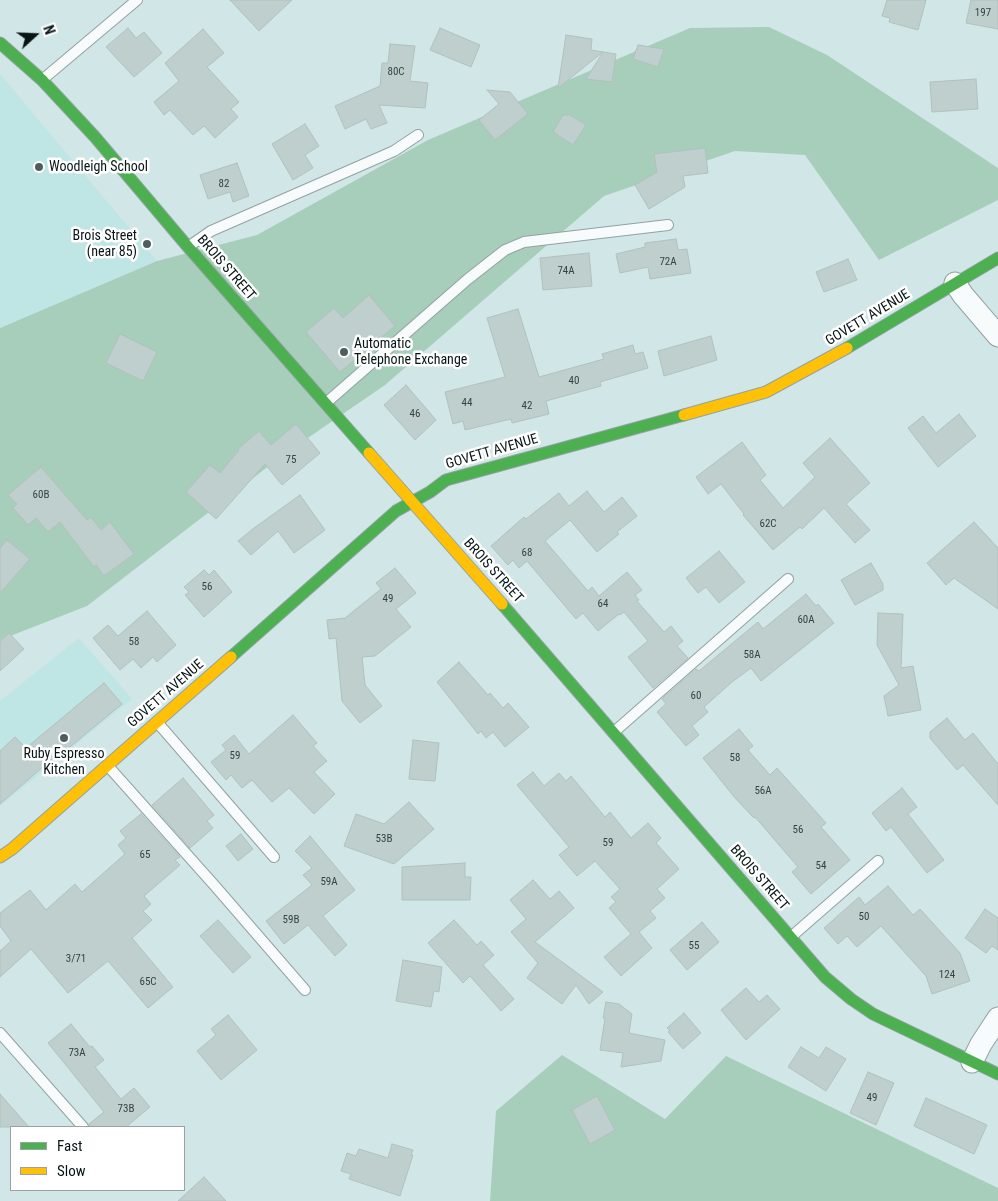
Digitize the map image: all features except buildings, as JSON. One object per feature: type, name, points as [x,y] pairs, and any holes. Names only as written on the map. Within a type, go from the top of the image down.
[{"type":"main road","name":"BROIS STREET","points":[[1,46],[42,80],[95,136],[188,248],[614,732],[826,977],[850,999],[873,1014],[998,1074]]},
{"type":"main road","name":"GOVETT AVENUE","points":[[0,857],[157,722],[396,511],[412,503],[446,480],[766,392],[826,361],[998,258]]},
{"type":"street","points":[[955,283],[998,336]]},
{"type":"street","points":[[972,1062],[998,1018]]},
{"type":"lane","points":[[42,80],[137,0]]},
{"type":"lane","points":[[188,248],[211,231],[394,151],[418,135]]},
{"type":"lane","points":[[325,404],[468,279],[505,250],[524,242],[668,225]]},
{"type":"lane","points":[[614,732],[788,580]]},
{"type":"lane","points":[[157,722],[274,857]]},
{"type":"lane","points":[[107,765],[305,990]]},
{"type":"lane","points":[[791,938],[878,861]]},
{"type":"lane","points":[[0,1033],[82,1126]]},
{"type":"shaded area","name":"Woodleigh School","points":[[0,74],[157,261],[0,328]]},
{"type":"shaded area","points":[[79,638],[132,699],[0,806],[0,701]]},
{"type":"green space","points":[[769,27],[827,55],[998,168],[998,200],[879,260],[805,155],[735,151],[604,196],[385,385],[283,455],[87,606],[0,640],[0,328],[157,261],[257,235],[428,140],[690,28]]},
{"type":"green space","points":[[562,1055],[665,1119],[726,1056],[998,1188],[998,1201],[490,1201],[496,1111]]},
{"type":"traffic: fast","points":[[0,43],[42,80],[95,137],[188,247],[369,453]]},
{"type":"traffic: fast","points":[[847,348],[998,258]]},
{"type":"traffic: fast","points":[[231,657],[396,511],[430,492],[446,480],[684,415]]},
{"type":"traffic: fast","points":[[502,604],[825,977],[851,999],[873,1014],[998,1074]]},
{"type":"traffic: slow","points":[[684,415],[766,392],[847,348]]},
{"type":"traffic: slow","points":[[369,453],[502,604]]},
{"type":"traffic: slow","points":[[0,857],[12,849],[231,657]]},
{"type":"place","name":"Woodleigh School","points":[[39,167]]},
{"type":"place","name":"Brois Street (near 85)","points":[[147,244]]},
{"type":"place","name":"Automatic Telephone Exchange","points":[[344,352]]},
{"type":"place","name":"Ruby Espresso Kitchen","points":[[64,738]]}]
